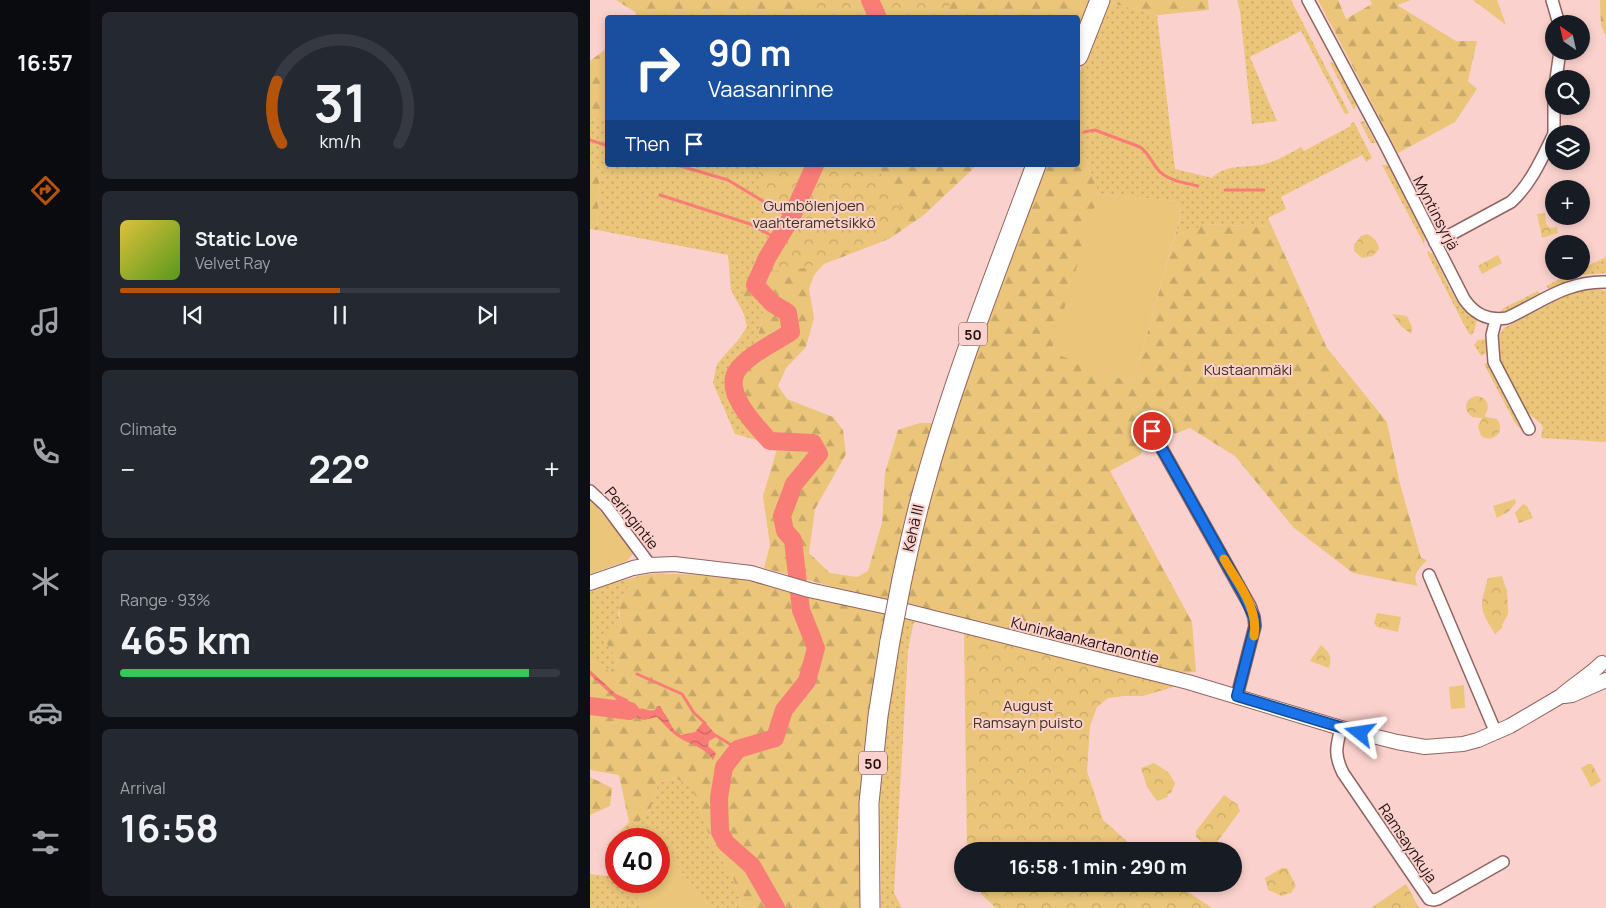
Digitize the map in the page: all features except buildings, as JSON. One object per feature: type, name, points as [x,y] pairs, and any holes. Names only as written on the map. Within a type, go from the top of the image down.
[{"type":"highway","points":[[1080,51],[1100,0]]},
{"type":"highway","name":"Kehä III","points":[[870,908],[869,803],[878,716],[902,578],[918,507],[944,418],[1035,167]]},
{"type":"street","name":"Myntinsyrjä","points":[[1308,0],[1464,299],[1470,307],[1482,316],[1496,320]]},
{"type":"street","points":[[1552,0],[1556,15]]},
{"type":"street","points":[[1435,243],[1512,202],[1518,196],[1545,153]]},
{"type":"street","points":[[1529,429],[1494,362],[1492,335],[1496,320],[1507,318],[1576,284],[1606,282]]},
{"type":"street","points":[[1152,431],[1244,595],[1254,617],[1254,634],[1237,696]]},
{"type":"street","name":"Peringintie","points":[[590,490],[606,506],[650,565]]},
{"type":"street","name":"Kuninkaankartanontie","points":[[590,582],[633,568],[650,565],[674,564],[751,573],[789,585],[906,611],[1179,680],[1341,728],[1425,747],[1463,744],[1496,733],[1561,696],[1605,663]]},
{"type":"street","points":[[1429,575],[1496,733]]},
{"type":"street","name":"Kuninkaankartanontie","points":[[1561,696],[1572,695],[1606,680]]},
{"type":"street","name":"Ramsaynkuja","points":[[1341,728],[1336,753],[1337,761],[1343,773],[1429,899],[1434,900],[1438,898],[1503,862]]},
{"type":"green space","points":[[616,0],[1090,0],[1080,28],[1080,15],[637,15]]},
{"type":"green space","points":[[806,0],[952,0],[945,15],[813,15]]},
{"type":"green space","points":[[1107,0],[1208,0],[1209,10],[1157,15],[1107,2]]},
{"type":"green space","points":[[1237,0],[1291,0],[1349,113],[1345,114],[1301,31],[1250,57],[1277,121],[1252,124],[1240,11]]},
{"type":"green space","points":[[1318,0],[1338,0],[1346,19],[1372,4],[1370,0],[1411,0],[1397,5],[1456,41],[1477,41],[1468,81],[1477,89],[1455,122],[1398,153]]},
{"type":"green space","points":[[1473,0],[1497,0],[1506,25]]},
{"type":"green space","points":[[1600,0],[1606,0],[1606,37],[1601,25]]},
{"type":"green space","points":[[1107,2],[1157,15],[1175,169],[1212,178],[1223,170],[1271,162],[1301,147],[1304,151],[1351,126],[1350,124],[1354,122],[1372,158],[1366,162],[1362,155],[1281,197],[1286,209],[1268,218],[1272,227],[1205,224],[1196,229],[1177,229],[1181,214],[1177,201],[1099,194],[1085,159],[1080,158],[1080,71]]},
{"type":"green space","points":[[605,50],[605,115],[590,121],[590,61]]},
{"type":"green space","points":[[1330,63],[1336,65],[1356,105],[1354,110]]},
{"type":"green space","points":[[605,115],[605,167],[767,167],[774,252],[760,277],[765,303],[758,337],[744,369],[746,404],[778,446],[735,434],[713,383],[717,364],[747,327],[744,314],[731,290],[728,255],[597,230],[600,172],[590,162],[590,121]]},
{"type":"green space","points":[[1364,121],[1376,143],[1371,143],[1360,122]]},
{"type":"green space","name":"Kustaanmäki","points":[[1080,158],[1085,159],[1099,194],[1052,352],[1133,383],[1177,229],[1196,229],[1204,224],[1272,227],[1327,348],[1387,422],[1400,484],[1421,558],[1427,560],[1416,575],[1415,579],[1418,586],[1353,573],[1293,527],[1235,456],[1190,428],[1174,434],[1162,413],[1131,431],[1142,452],[1140,455],[1110,471],[1192,622],[1196,672],[1177,673],[906,604],[923,521],[953,414],[1042,167],[1080,167]]},
{"type":"green space","points":[[590,162],[600,172],[597,230],[590,229]]},
{"type":"green space","points":[[1382,165],[1389,167],[1425,238],[1424,244]]},
{"type":"green space","name":"Gumbölenjoen vaahterametsikkö","points":[[758,167],[873,167],[886,179],[898,196],[902,211],[895,228],[858,249],[805,268],[773,271]]},
{"type":"green space","points":[[767,167],[975,167],[924,215],[889,239],[824,264],[814,275],[809,289],[814,318],[806,347],[786,368],[778,386],[787,399],[833,417],[843,430],[846,454],[815,509],[809,553],[830,573],[857,577],[868,571],[882,523],[885,473],[898,430],[920,423],[934,423],[905,521],[889,602],[764,568],[770,545],[763,496],[778,446],[746,404],[740,386],[744,369],[758,337],[765,303],[744,297],[742,280],[760,277],[774,252]]},
{"type":"green space","points":[[1099,194],[1177,201],[1181,214],[1133,383],[1051,352]]},
{"type":"green space","points":[[1545,213],[1545,225],[1551,228],[1557,227],[1558,233],[1545,235],[1542,238],[1537,214]]},
{"type":"green space","points":[[1367,234],[1375,240],[1379,249],[1373,256],[1362,258],[1354,251],[1354,245],[1361,236]]},
{"type":"green space","points":[[1428,251],[1433,254],[1456,300],[1469,315],[1477,320],[1474,332],[1471,335],[1427,253]]},
{"type":"green space","points":[[1498,255],[1502,263],[1482,274],[1478,266]]},
{"type":"green space","points":[[1606,257],[1606,273],[1590,274],[1590,265]]},
{"type":"green space","points":[[1558,280],[1570,280],[1550,290],[1546,286]]},
{"type":"green space","points":[[1589,289],[1606,290],[1606,442],[1542,438],[1543,428],[1541,424],[1523,408],[1499,360],[1498,337],[1504,328],[1571,293]]},
{"type":"green space","points":[[1538,291],[1540,294],[1538,296],[1501,312],[1502,309]]},
{"type":"green space","points":[[1392,314],[1407,316],[1412,327],[1411,334],[1401,326]]},
{"type":"green space","points":[[1486,339],[1486,353],[1481,356],[1474,345],[1478,340]]},
{"type":"green space","points":[[1487,363],[1522,431],[1515,423],[1484,364]]},
{"type":"green space","points":[[1477,396],[1487,402],[1486,417],[1497,419],[1500,428],[1494,437],[1486,438],[1481,436],[1478,426],[1482,419],[1472,417],[1467,411],[1466,404],[1468,401]]},
{"type":"green space","points":[[590,499],[626,542],[633,554],[627,561],[590,574]]},
{"type":"green space","points":[[1515,499],[1516,503],[1508,512],[1497,518],[1493,506]]},
{"type":"green space","points":[[1523,504],[1527,506],[1533,518],[1519,523],[1515,513]]},
{"type":"green space","points":[[643,575],[632,582],[618,613],[621,623],[605,641],[618,661],[610,672],[590,658],[590,592],[609,584]]},
{"type":"green space","points":[[645,575],[712,575],[756,581],[886,611],[872,689],[867,752],[862,908],[742,908],[733,877],[713,846],[692,787],[675,778],[658,783],[650,810],[637,824],[629,822],[619,775],[590,770],[590,658],[610,672],[618,661],[605,641],[609,631],[621,623],[621,602],[626,590],[635,580]]},
{"type":"green space","points":[[1502,576],[1507,591],[1508,614],[1502,625],[1503,627],[1495,634],[1483,612],[1482,601],[1488,578]]},
{"type":"green space","points":[[1377,613],[1401,617],[1398,632],[1377,627],[1374,623]]},
{"type":"green space","points":[[902,615],[917,619],[913,625],[908,650],[894,893],[902,908],[881,908],[880,789],[889,702]]},
{"type":"green space","name":"August Ramsayn puisto","points":[[964,632],[1177,686],[1143,696],[1108,698],[1097,707],[1090,726],[1087,771],[1103,820],[1128,842],[967,842]]},
{"type":"green space","points":[[1321,645],[1330,655],[1329,668],[1310,661]]},
{"type":"green space","points":[[1464,685],[1465,708],[1451,709],[1449,687]]},
{"type":"green space","points":[[1154,763],[1168,772],[1175,783],[1171,793],[1167,794],[1168,797],[1157,801],[1147,787],[1141,768]]},
{"type":"green space","points":[[1592,764],[1601,781],[1591,787],[1581,768]]},
{"type":"green space","points":[[590,777],[612,788],[610,806],[590,815]]},
{"type":"green space","points":[[675,778],[692,787],[713,846],[733,877],[742,908],[711,908],[670,858],[670,828],[623,828],[629,822],[637,824],[650,810],[658,783]]},
{"type":"green space","points":[[1224,795],[1237,804],[1240,811],[1217,842],[1202,842],[1196,837],[1196,831]]},
{"type":"green space","points":[[670,858],[711,908],[646,908],[634,893],[670,893]]},
{"type":"green space","points":[[1282,868],[1287,868],[1296,886],[1290,894],[1282,896],[1268,890],[1265,878]]},
{"type":"green space","points":[[590,874],[605,876],[605,893],[634,893],[646,908],[590,908]]},
{"type":"green space","points":[[1406,884],[1419,908],[1371,908]]},
{"type":"green space","points":[[980,892],[1188,892],[1212,908],[996,908]]},
{"type":"water","points":[[590,670],[616,694],[627,699],[636,709],[655,710],[657,706],[660,706],[674,730],[681,735],[695,732],[704,721],[717,736],[709,741],[708,746],[716,753],[713,760],[704,751],[674,734],[657,717],[644,720],[624,714],[602,713],[590,710],[590,699],[605,709],[618,704],[615,698],[590,675]]},
{"type":"waterway","points":[[870,0],[877,15]]},
{"type":"waterway","points":[[1084,132],[1095,130],[1140,147],[1157,169],[1168,178],[1198,186]]},
{"type":"waterway","points":[[590,140],[605,145]]},
{"type":"waterway","points":[[684,167],[728,180],[791,218]]},
{"type":"waterway","points":[[776,908],[752,866],[726,843],[720,832],[719,798],[724,767],[738,749],[775,738],[784,710],[807,681],[816,648],[801,610],[793,540],[785,531],[782,516],[794,484],[819,454],[813,443],[770,441],[742,407],[734,387],[734,377],[739,368],[750,358],[791,332],[788,313],[772,303],[755,285],[767,258],[791,218],[814,167]]},
{"type":"waterway","points":[[1225,190],[1264,190]]},
{"type":"waterway","points":[[660,195],[750,224],[778,239]]},
{"type":"waterway","points":[[637,674],[682,694],[694,713],[705,723]]},
{"type":"waterway","points":[[590,706],[630,711]]},
{"type":"waterway","points":[[715,735],[738,749]]},
{"type":"slow traffic","points":[[1224,559],[1250,606],[1254,617],[1254,636]]},
{"type":"route","points":[[1152,431],[1244,595],[1254,617],[1254,634],[1237,696],[1360,733]]}]
